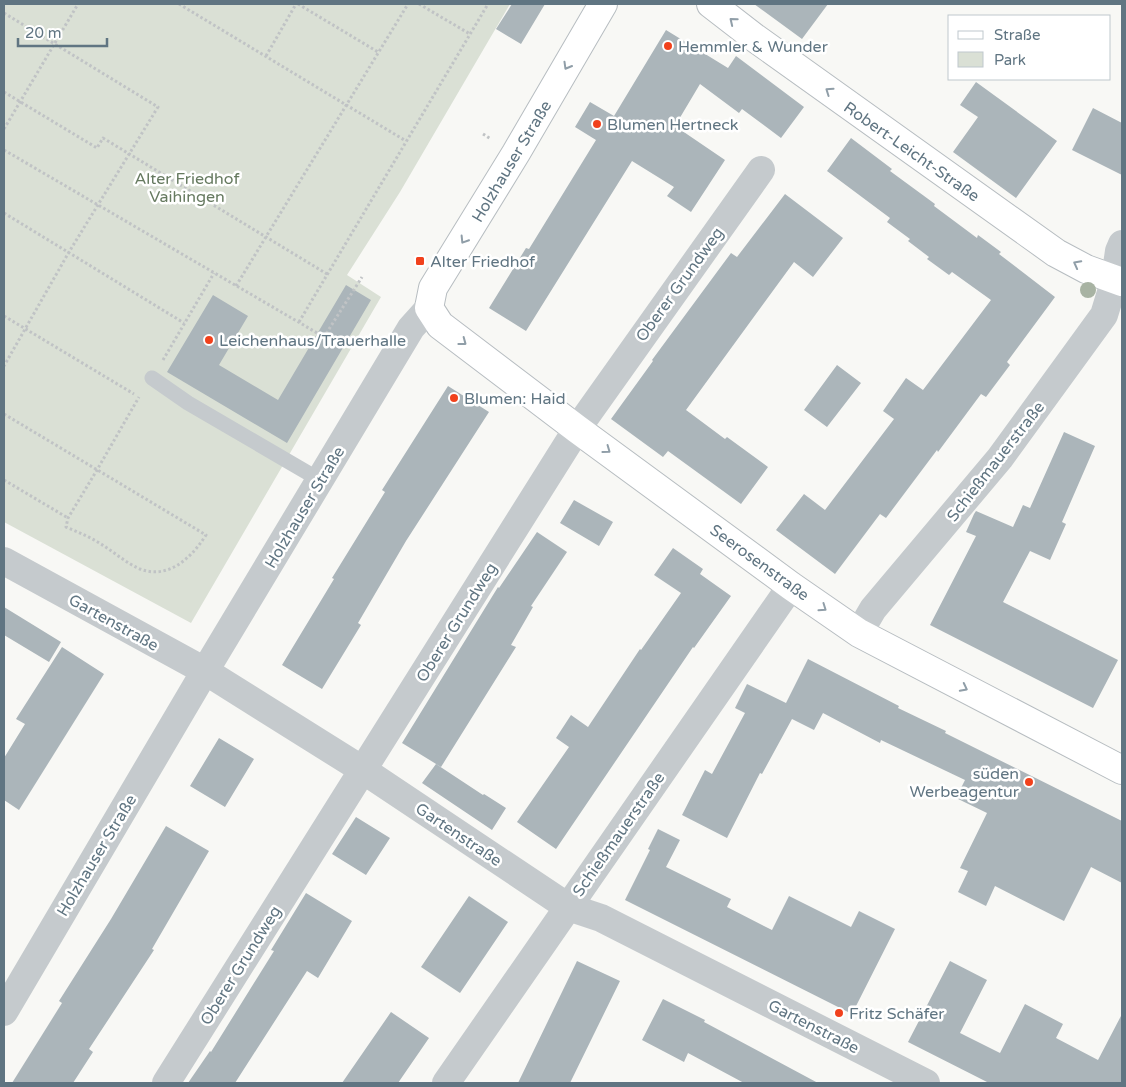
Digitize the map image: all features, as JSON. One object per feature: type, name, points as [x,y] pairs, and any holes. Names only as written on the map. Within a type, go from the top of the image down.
[{"type":"street","name":"Holzhauser Straße","points":[[4,1012],[205,671],[411,328],[429,308],[433,288],[516,153],[603,4]]},
{"type":"street","name":"Robert-Leicht-Straße","points":[[711,4],[755,38],[1056,253],[1086,269],[1119,281]]},
{"type":"street","name":"Oberer Grundweg","points":[[166,1083],[577,429],[761,170]]},
{"type":"street","name":"Schießmauerstraße","points":[[859,633],[873,609],[1000,458],[1099,323],[1119,281],[1119,251],[1122,244]]},
{"type":"street","name":"Seerosenstraße","points":[[429,308],[440,325],[577,429],[791,586],[859,633],[1122,770]]},
{"type":"street","name":"Gartenstraße","points":[[4,562],[205,671],[363,770],[568,907],[601,918],[926,1083]]},
{"type":"street","name":"Schießmauerstraße","points":[[446,1083],[791,586]]},
{"type":"lane","points":[[152,378],[188,403],[320,480]]},
{"type":"path","points":[[4,129],[78,4]]},
{"type":"path","points":[[179,4],[184,5],[406,141]]},
{"type":"path","points":[[266,56],[297,4],[378,52]]},
{"type":"path","points":[[236,286],[408,4]]},
{"type":"path","points":[[419,4],[470,34]]},
{"type":"path","points":[[298,322],[488,4]]},
{"type":"path","points":[[4,13],[158,107],[70,252],[4,366]]},
{"type":"path","points":[[4,92],[97,148],[103,138],[327,274]]},
{"type":"path","points":[[4,150],[324,337],[362,277]]},
{"type":"path","points":[[4,213],[184,322]]},
{"type":"path","points":[[4,414],[97,470],[206,535],[197,550],[186,561],[173,568],[156,571],[141,570],[100,543],[66,526],[68,518],[97,470],[139,396],[152,378],[214,273]]},
{"type":"path","points":[[4,316],[139,396]]},
{"type":"path","points":[[4,480],[68,518]]},
{"type":"green space","name":"Alter Friedhof Vaihingen","points":[[4,4],[510,4],[400,192],[347,275],[381,297],[191,623],[4,522]]},
{"type":"building","points":[[512,4],[545,4],[521,44],[496,29]]},
{"type":"building","points":[[754,4],[828,4],[802,39]]},
{"type":"building","points":[[666,30],[728,68],[736,56],[804,107],[781,138],[742,109],[739,113],[700,84],[675,126],[725,160],[691,212],[667,196],[674,187],[632,161],[526,331],[489,308],[526,248],[529,249],[596,140],[575,127],[590,102],[614,116]]},
{"type":"building","points":[[976,82],[1057,141],[1016,198],[953,152],[978,117],[960,105]]},
{"type":"building","points":[[1093,108],[1122,123],[1122,175],[1072,150]]},
{"type":"building","points":[[851,138],[892,169],[890,171],[935,204],[934,206],[977,238],[978,235],[1001,252],[999,254],[1055,297],[1007,362],[1010,365],[986,397],[981,394],[886,518],[880,514],[835,574],[776,530],[804,494],[825,510],[894,419],[883,411],[906,378],[923,390],[991,300],[952,272],[949,275],[927,259],[929,257],[908,241],[910,239],[887,222],[890,218],[827,171]]},
{"type":"building","points":[[785,194],[843,238],[813,277],[794,262],[686,410],[725,439],[727,437],[768,467],[741,504],[668,451],[663,457],[611,419],[731,253],[737,257]]},
{"type":"building","name":"Leichenhaus/Trauerhalle","points":[[346,285],[371,300],[287,443],[167,372],[213,295],[248,316],[219,365],[278,400]]},
{"type":"building","points":[[837,365],[861,383],[827,427],[804,410]]},
{"type":"building","points":[[448,386],[489,412],[406,541],[358,623],[361,625],[322,689],[282,665],[334,579],[332,578],[385,492],[382,490]]},
{"type":"building","points":[[1064,432],[1095,446],[1062,522],[1066,524],[1050,560],[1030,551],[1003,602],[1118,660],[1093,708],[930,625],[976,536],[966,532],[976,511],[1013,527],[1023,505],[1030,508]]},
{"type":"building","points":[[574,500],[613,522],[599,546],[560,523]]},
{"type":"building","points":[[537,532],[567,552],[531,606],[533,607],[511,645],[516,647],[441,767],[402,743],[498,587]]},
{"type":"building","points":[[673,548],[703,569],[700,574],[731,596],[693,647],[556,849],[517,822],[569,747],[556,738],[571,715],[588,727],[640,649],[681,593],[654,575]]},
{"type":"building","points":[[4,607],[61,642],[49,662],[4,635]]},
{"type":"building","points":[[62,647],[104,674],[19,810],[4,800],[4,758],[25,724],[16,719]]},
{"type":"building","points":[[808,659],[899,706],[898,708],[946,731],[945,733],[1122,821],[1122,883],[1091,867],[1064,921],[995,886],[986,906],[958,892],[968,871],[960,868],[987,813],[956,798],[965,780],[881,740],[880,743],[823,713],[814,730],[792,719],[762,774],[760,773],[727,838],[682,815],[705,770],[712,774],[745,713],[735,708],[747,684],[786,703]]},
{"type":"building","points":[[219,738],[254,759],[225,807],[190,786]]},
{"type":"building","points":[[436,764],[506,808],[492,830],[422,783]]},
{"type":"building","points":[[356,817],[390,838],[366,875],[332,854]]},
{"type":"building","points":[[166,826],[209,851],[152,949],[154,950],[89,1049],[93,1052],[73,1083],[12,1083],[62,1003],[59,1001],[111,919]]},
{"type":"building","points":[[658,829],[680,840],[666,867],[731,899],[727,907],[772,930],[789,896],[851,927],[859,911],[895,929],[852,1014],[625,900],[650,850],[648,849]]},
{"type":"building","points":[[306,893],[352,921],[318,978],[307,971],[235,1083],[188,1083],[211,1052],[274,951],[271,950]]},
{"type":"building","points":[[469,896],[508,922],[460,993],[421,967]]},
{"type":"building","points":[[577,961],[620,981],[570,1083],[518,1083]]},
{"type":"building","points":[[950,961],[987,980],[960,1033],[1000,1053],[1025,1004],[1063,1024],[1056,1038],[1098,1060],[1122,1014],[1122,1083],[989,1083],[908,1042]]},
{"type":"building","points":[[663,999],[705,1020],[704,1022],[818,1083],[744,1083],[688,1053],[684,1062],[642,1040]]},
{"type":"building","points":[[391,1012],[429,1038],[398,1083],[342,1083]]},
{"type":"place","name":"Hemmler & Wunder","points":[[668,46]]},
{"type":"place","name":"Blumen Hertneck","points":[[597,124]]},
{"type":"place","name":"Alter Friedhof","points":[[420,261]]},
{"type":"place","name":"Leichenhaus/Trauerhalle","points":[[209,340]]},
{"type":"place","name":"Blumen: Haid","points":[[454,398]]},
{"type":"place","name":"süden Werbeagentur","points":[[1029,782]]},
{"type":"place","name":"Fritz Schäfer","points":[[839,1013]]}]
